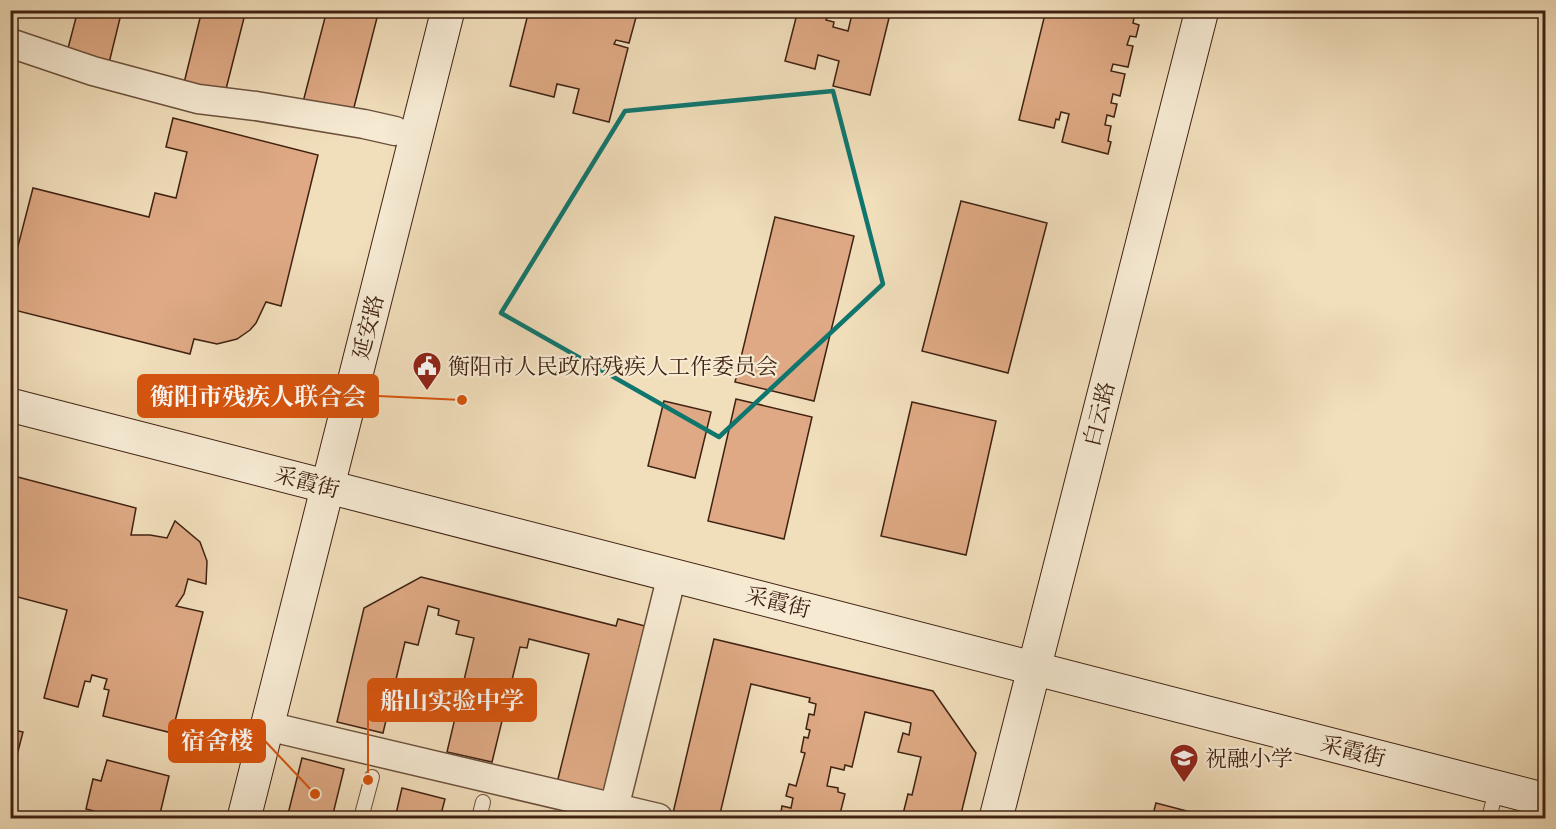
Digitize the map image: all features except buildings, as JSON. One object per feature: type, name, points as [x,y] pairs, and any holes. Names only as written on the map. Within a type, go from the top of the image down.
[{"type":"main road","name":"延安路","points":[[243,819],[267,726],[319,475],[395,131],[425,10]]},
{"type":"main road","name":"延安路","points":[[220,819],[319,475],[448,10]]},
{"type":"main road","name":"白云路","points":[[996,819],[1045,661],[1202,10]]},
{"type":"main road","name":"白云路","points":[[1015,819],[1045,661],[1062,587],[1211,10]]},
{"type":"main road","name":"采霞街","points":[[10,387],[672,575],[1545,779]]},
{"type":"main road","name":"采霞街","points":[[10,405],[319,475],[1045,661],[1545,800]]},
{"type":"street","points":[[10,43],[93,71],[198,99],[364,123],[395,131]]},
{"type":"street","points":[[672,575],[676,627],[673,639]]},
{"type":"street","points":[[614,808],[672,575]]},
{"type":"street","points":[[267,726],[658,819]]},
{"type":"lane","points":[[362,819],[372,777]]},
{"type":"lane","points":[[1489,819],[1497,788]]},
{"type":"lane","points":[[479,819],[483,802]]},
{"type":"highlighted area","points":[[833,91],[883,284],[719,437],[501,313],[625,111]]},
{"type":"place","name":"衡阳市人民政府残疾人工作委员会","points":[[427,392]]},
{"type":"place","name":"衡阳市残疾人联合会","points":[[462,400]]},
{"type":"place","name":"船山实验中学","points":[[368,780]]},
{"type":"place","name":"祝融小学","points":[[1184,784]]},
{"type":"place","name":"宿舍楼","points":[[315,794]]}]
